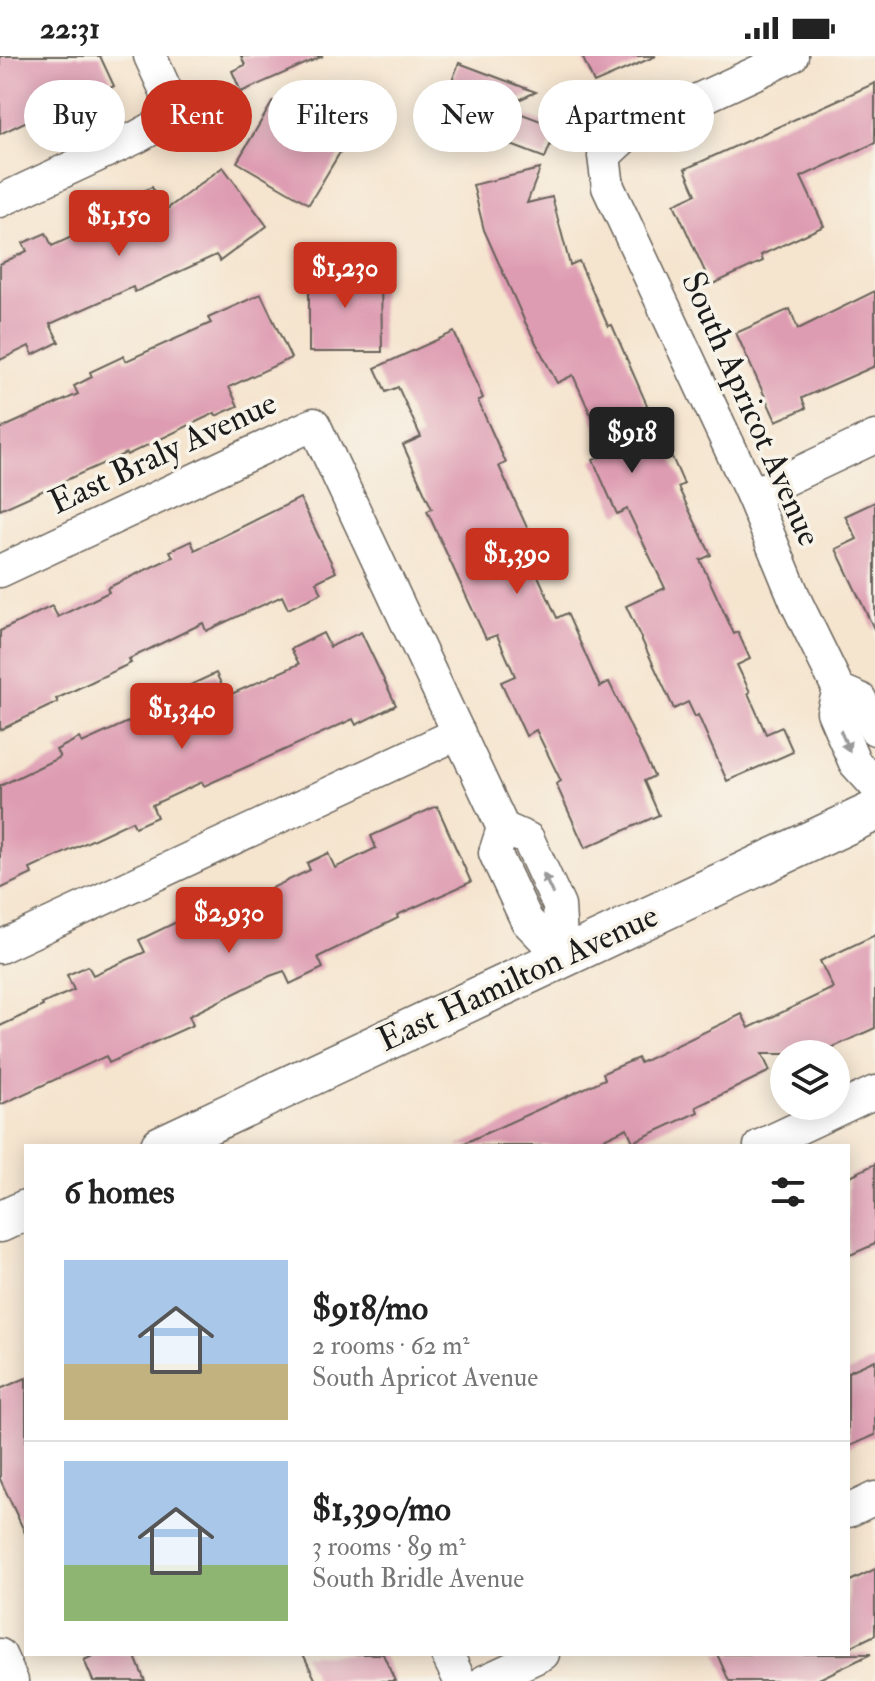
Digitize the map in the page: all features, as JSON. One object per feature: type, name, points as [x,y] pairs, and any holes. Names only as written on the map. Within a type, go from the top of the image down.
[{"type":"street","points":[[0,201],[157,126],[169,112],[166,91],[150,56]]},
{"type":"street","name":"South Apricot Avenue","points":[[792,56],[631,131],[604,156],[608,187],[752,495],[797,604],[839,690],[860,699],[875,729]]},
{"type":"street","name":"East Braly Avenue","points":[[0,571],[314,424],[459,733]]},
{"type":"street","points":[[752,495],[875,437]]},
{"type":"street","name":"South Apricot Avenue","points":[[839,690],[833,712],[855,763],[875,785]]},
{"type":"street","points":[[0,947],[459,733],[503,828],[528,839],[559,906],[562,957]]},
{"type":"street","name":"East Hamilton Avenue","points":[[170,1144],[208,1136],[562,957],[875,811]]},
{"type":"street","points":[[764,1144],[875,1092]]},
{"type":"street","points":[[0,1222],[24,1211]]},
{"type":"street","points":[[850,1510],[875,1498]]},
{"type":"street","points":[[0,1655],[12,1681]]},
{"type":"street","points":[[448,1656],[460,1681]]},
{"type":"street","points":[[485,1681],[539,1656]]},
{"type":"building","points":[[0,56],[100,56],[111,80],[24,80],[24,122],[0,134]]},
{"type":"building","points":[[241,56],[323,56],[252,87],[252,80],[236,80],[232,71],[245,65]]},
{"type":"building","points":[[582,56],[656,56],[601,80],[593,80]]},
{"type":"building","points":[[459,63],[504,80],[452,80]]},
{"type":"building","points":[[875,83],[875,143],[801,177],[824,226],[761,255],[763,261],[711,285],[674,204],[696,194],[685,169]]},
{"type":"building","points":[[522,87],[536,92],[522,98]]},
{"type":"building","points":[[268,109],[268,152],[340,152],[309,204],[237,162],[243,152],[252,152],[252,137]]},
{"type":"building","points":[[522,114],[538,120],[538,152],[547,152],[545,158],[522,149]]},
{"type":"building","points":[[223,167],[267,226],[220,261],[216,255],[135,292],[133,287],[50,324],[59,342],[33,355],[29,346],[0,360],[0,264],[27,251],[23,243],[46,233],[52,246],[135,208],[129,197],[152,187],[163,212]]},
{"type":"building","points":[[540,169],[527,203],[552,197],[570,265],[579,261],[608,326],[612,325],[684,484],[678,487],[711,555],[700,560],[734,634],[738,632],[750,659],[737,665],[748,693],[766,734],[782,727],[793,752],[727,781],[698,715],[695,717],[688,702],[674,709],[626,606],[665,588],[627,509],[617,514],[593,460],[608,453],[573,375],[557,383],[525,322],[484,230],[473,185]]},
{"type":"building","points":[[309,268],[381,268],[382,352],[309,352]]},
{"type":"building","points":[[875,291],[875,366],[802,398],[806,408],[776,421],[736,333],[790,309],[798,329]]},
{"type":"building","points":[[261,294],[291,358],[229,387],[238,406],[216,416],[215,413],[0,510],[0,429],[78,394],[74,386],[92,377],[90,372],[124,356],[126,361],[211,323],[208,318]]},
{"type":"building","points":[[454,332],[483,398],[478,401],[506,463],[499,466],[534,543],[525,547],[557,618],[567,613],[600,687],[609,682],[654,776],[644,781],[659,815],[585,848],[556,784],[561,781],[536,730],[526,736],[501,682],[515,676],[497,635],[486,639],[427,511],[432,509],[403,445],[421,437],[398,387],[386,392],[375,368]]},
{"type":"building","points":[[300,498],[336,572],[316,582],[322,593],[288,609],[282,596],[206,631],[203,623],[129,659],[131,663],[0,730],[0,631],[52,606],[58,617],[109,592],[107,588],[173,557],[170,551],[191,541],[195,550]]},
{"type":"building","points":[[875,502],[875,631],[836,549],[857,539],[845,516]]},
{"type":"building","points":[[361,632],[396,705],[356,725],[353,719],[204,786],[202,782],[152,805],[157,817],[135,827],[132,821],[30,869],[32,874],[0,889],[0,786],[60,757],[56,750],[79,738],[82,743],[190,696],[186,687],[216,673],[227,696],[299,664],[291,649],[323,633],[330,647]]},
{"type":"building","points":[[437,806],[471,882],[397,915],[398,918],[318,957],[323,968],[290,984],[284,971],[270,976],[189,1016],[193,1025],[109,1063],[106,1056],[0,1105],[0,1026],[74,990],[67,975],[88,966],[93,975],[145,952],[139,940],[191,915],[198,930],[239,910],[236,905],[310,870],[307,863],[328,853],[335,868],[376,848],[371,836]]},
{"type":"building","points":[[875,935],[875,1028],[849,1040],[770,1040],[770,1054],[762,1054],[770,1071],[696,1107],[698,1112],[633,1142],[627,1128],[593,1144],[462,1144],[605,1079],[603,1073],[638,1058],[640,1063],[742,1014],[749,1028],[833,988],[820,961]]},
{"type":"building","points":[[875,1164],[875,1244],[850,1255],[850,1176]]},
{"type":"building","points":[[875,1360],[875,1435],[850,1446],[850,1371]]},
{"type":"building","points":[[24,1379],[24,1531],[0,1479],[0,1389]]},
{"type":"building","points":[[875,1569],[875,1635],[850,1647],[850,1581]]},
{"type":"building","points":[[871,1654],[815,1681],[729,1681],[718,1656]]},
{"type":"building","points":[[93,1656],[135,1656],[145,1681],[93,1681],[84,1660]]},
{"type":"building","points":[[304,1656],[384,1656],[395,1681],[316,1681]]}]
